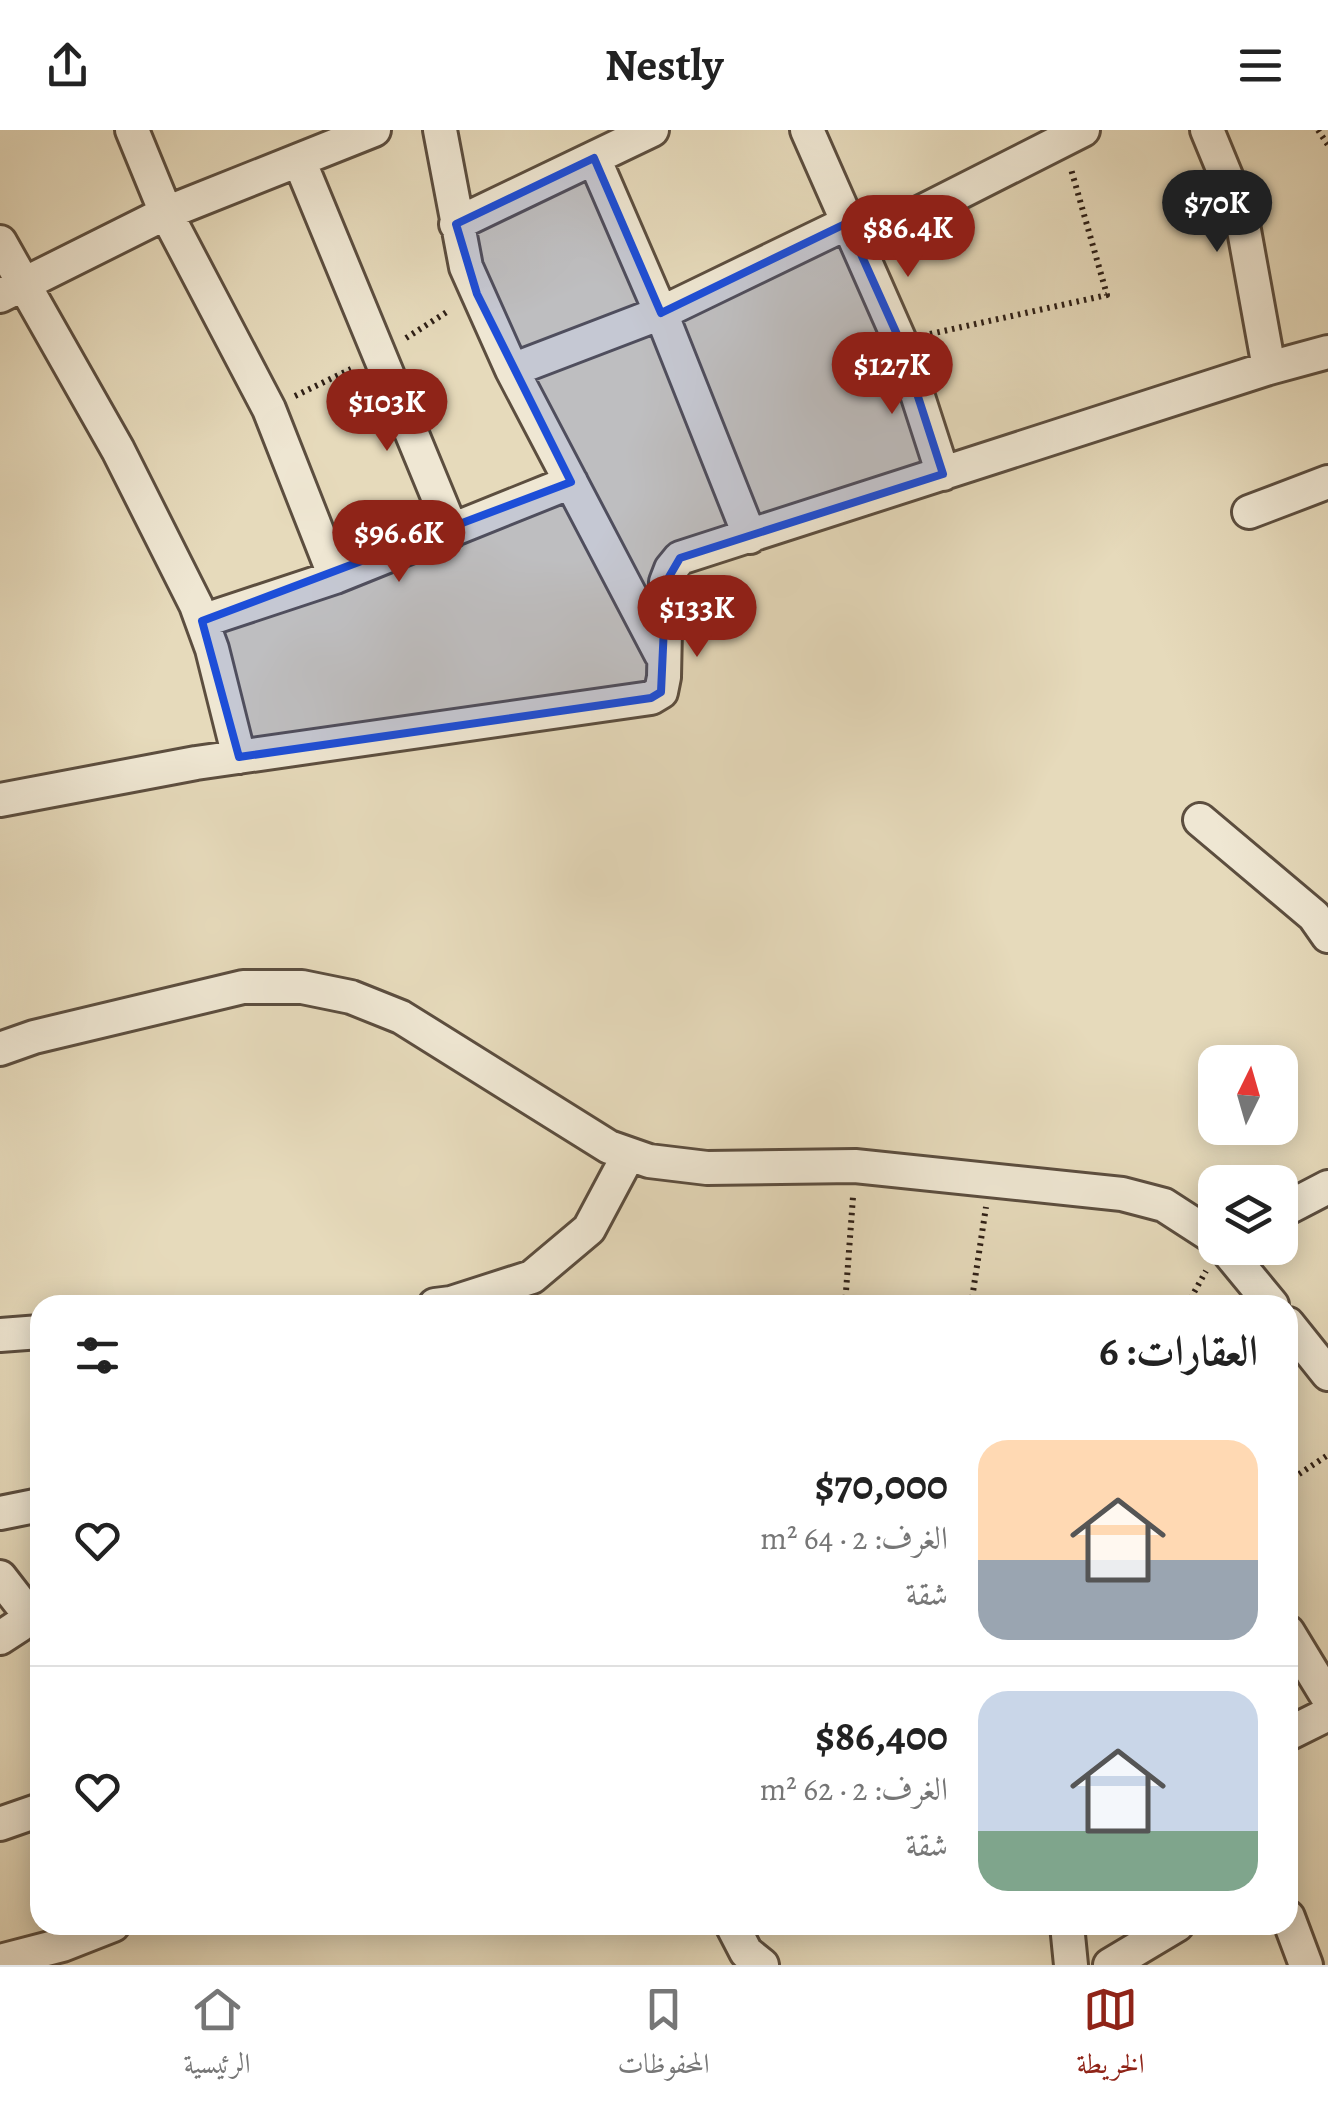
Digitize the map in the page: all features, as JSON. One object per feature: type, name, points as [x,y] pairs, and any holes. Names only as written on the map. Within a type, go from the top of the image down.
[{"type":"street","points":[[132,130],[166,213],[269,409],[336,576]]},
{"type":"street","points":[[12,290],[166,213],[374,130]]},
{"type":"street","points":[[440,130],[456,224],[477,294],[512,370],[666,662]]},
{"type":"street","points":[[456,224],[652,130]]},
{"type":"street","points":[[807,130],[900,341],[943,474]]},
{"type":"street","points":[[1207,130],[1244,230],[1269,368]]},
{"type":"street","points":[[512,370],[852,234],[1072,135]]},
{"type":"street","points":[[594,158],[750,537]]},
{"type":"street","points":[[300,160],[452,531]]},
{"type":"street","points":[[0,242],[12,290],[118,450],[196,604],[212,649],[239,757]]},
{"type":"street","points":[[0,800],[239,757],[651,698],[661,692],[666,662],[666,582],[670,569],[680,558],[1328,352]]},
{"type":"street","points":[[202,621],[336,576],[571,482]]},
{"type":"street","points":[[1249,512],[1328,482]]},
{"type":"street","points":[[1200,820],[1314,916],[1328,936]]},
{"type":"street","points":[[0,1049],[34,1037],[243,987],[302,987],[351,997],[401,1016],[610,1148],[650,1161],[707,1168],[856,1166],[1122,1194],[1164,1205],[1198,1227]]},
{"type":"street","points":[[476,1295],[532,1277],[589,1229],[629,1154]]},
{"type":"street","points":[[1298,1203],[1328,1187]]},
{"type":"street","points":[[1239,1265],[1264,1295]]},
{"type":"street","points":[[0,1335],[30,1333]]},
{"type":"street","points":[[1298,1336],[1328,1374]]},
{"type":"street","points":[[0,1512],[30,1507]]},
{"type":"street","points":[[0,1577],[24,1608],[26,1617],[0,1638]]},
{"type":"street","points":[[1298,1648],[1328,1698]]},
{"type":"street","points":[[1298,1729],[1328,1714]]},
{"type":"street","points":[[0,1824],[30,1814]]},
{"type":"street","points":[[0,1961],[64,1955],[97,1935]]},
{"type":"street","points":[[1067,1935],[1071,1965]]},
{"type":"street","points":[[1110,1965],[1160,1935]]},
{"type":"street","points":[[1295,1935],[1306,1965]]},
{"type":"path","points":[[1318,130],[1328,146]]},
{"type":"path","points":[[900,341],[1107,294],[1072,135]]},
{"type":"path","points":[[269,409],[380,355],[477,294]]},
{"type":"path","points":[[845,1295],[856,1166]]},
{"type":"path","points":[[973,1295],[990,1180]]},
{"type":"path","points":[[1298,1475],[1328,1455]]},
{"type":"highlighted area","points":[[594,158],[661,313],[847,223],[900,341],[943,474],[680,558],[666,582],[661,692],[651,698],[239,757],[202,621],[571,482],[477,294],[456,224]]}]
